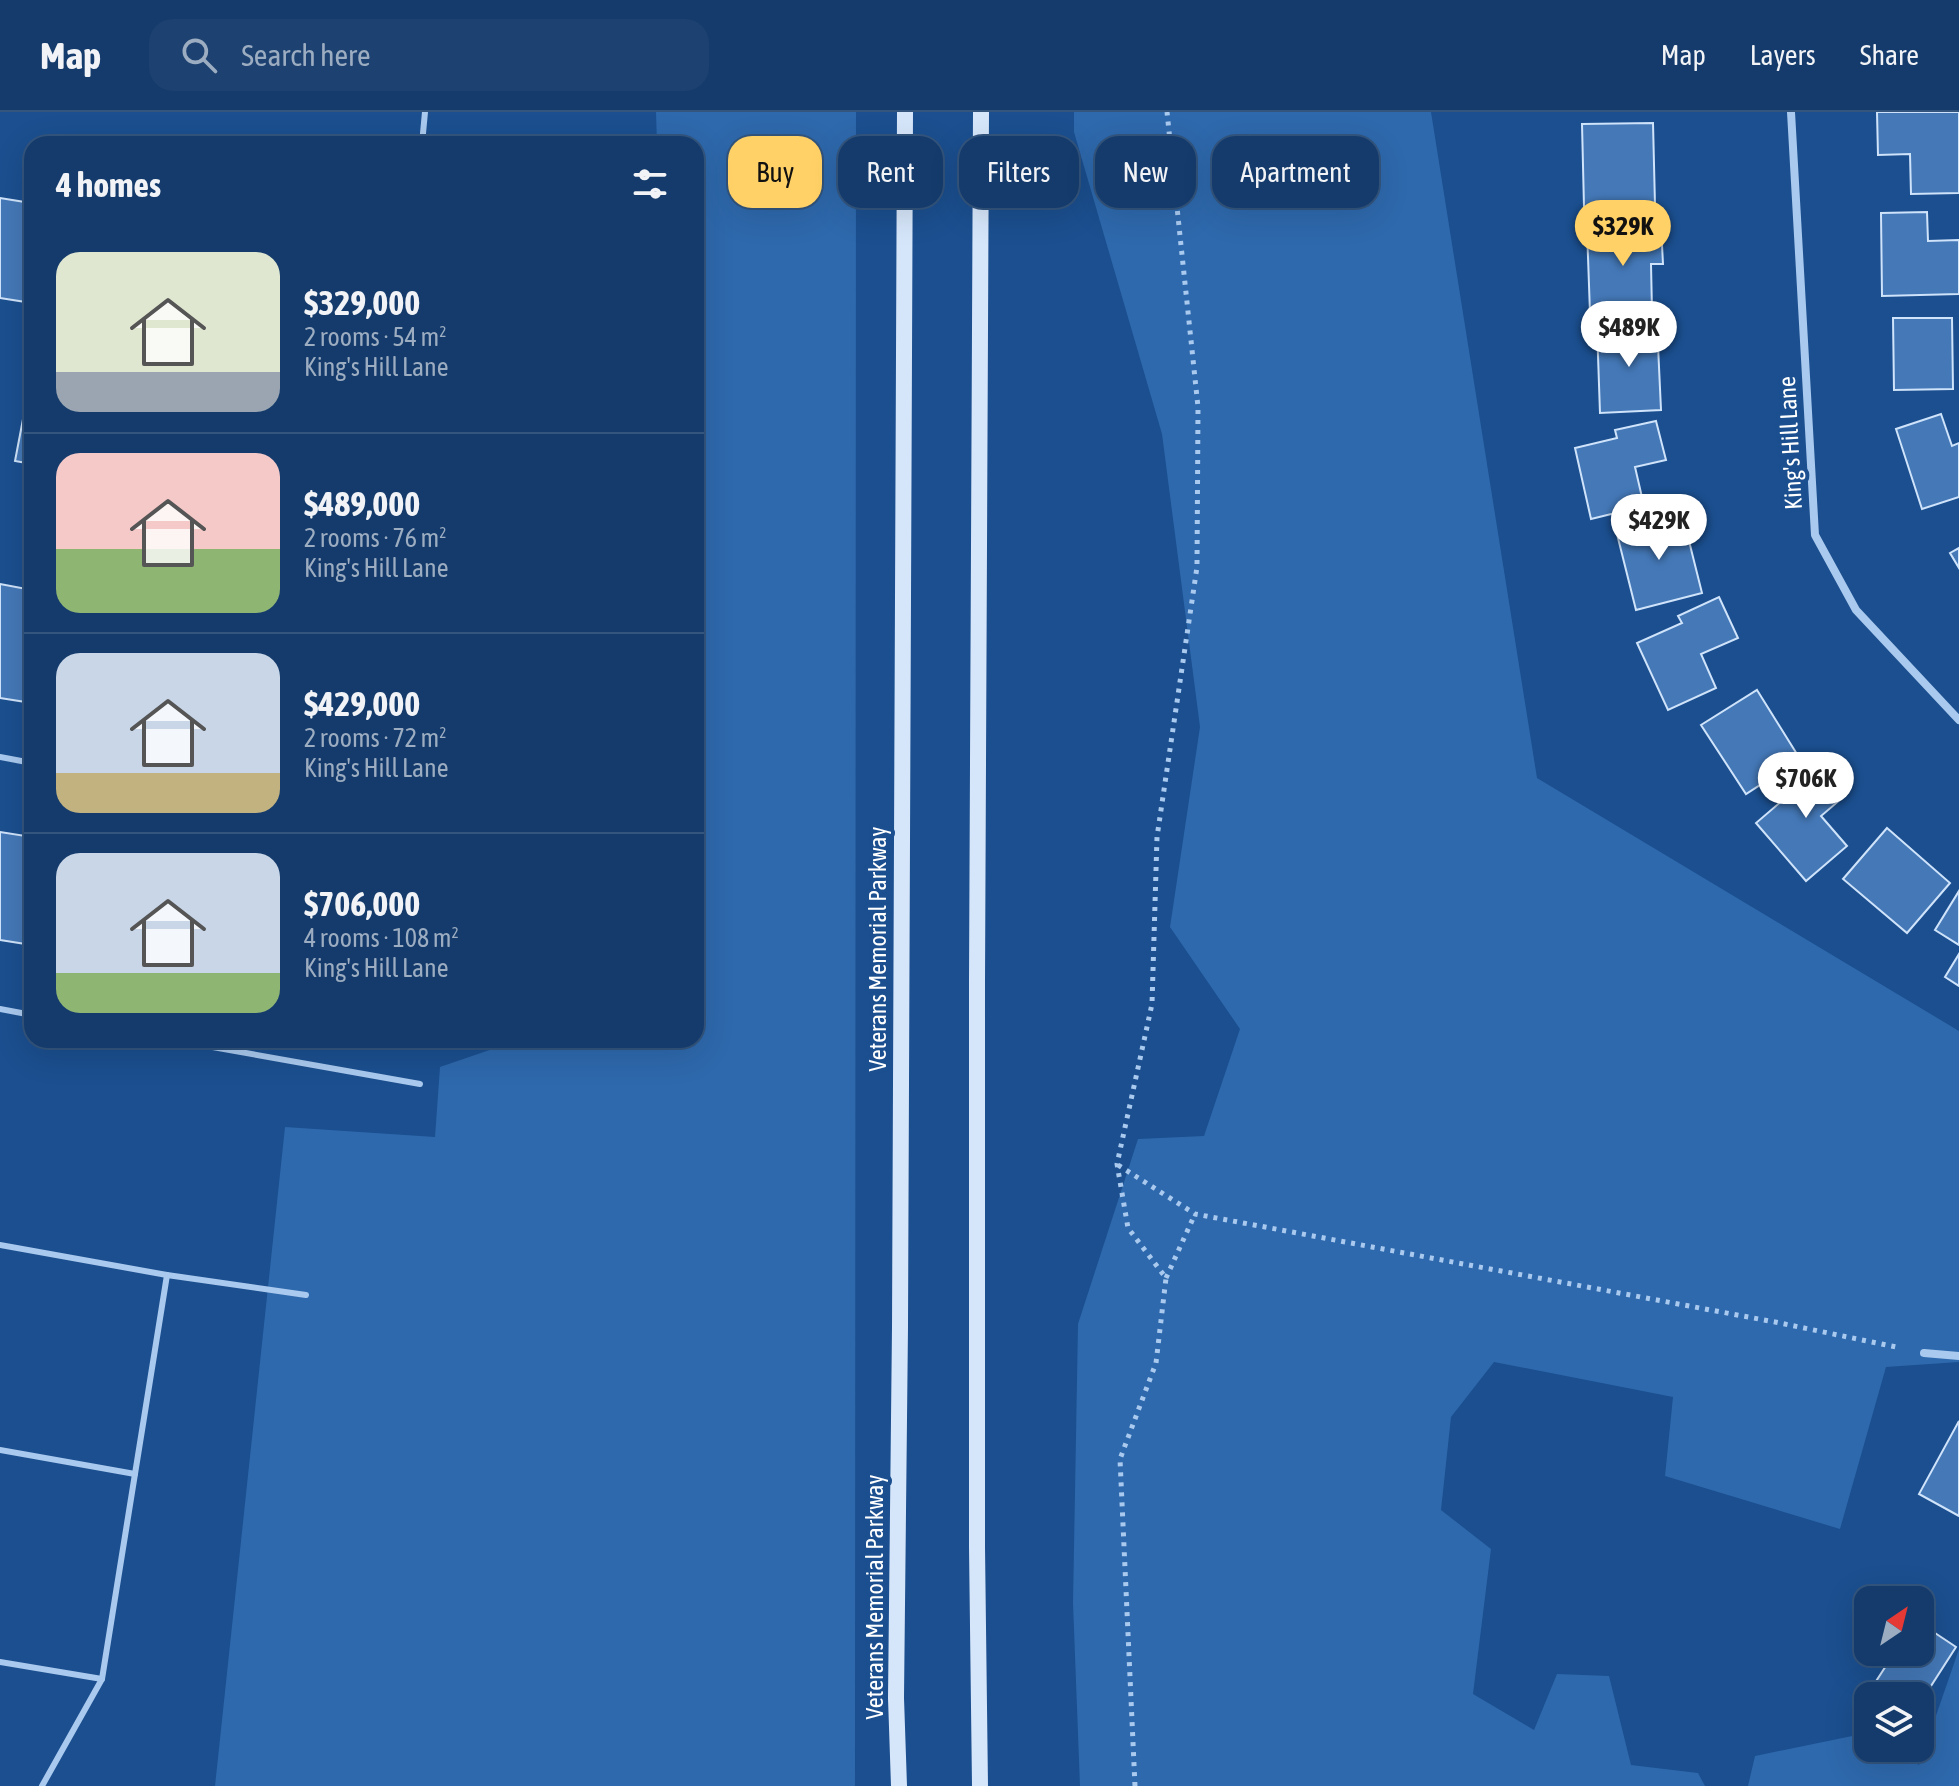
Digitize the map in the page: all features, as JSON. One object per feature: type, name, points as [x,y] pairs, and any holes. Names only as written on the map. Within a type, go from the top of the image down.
[{"type":"main road","name":"Veterans Memorial Parkway","points":[[899,1786],[896,1698],[905,112]]},
{"type":"main road","points":[[980,1786],[977,982],[981,112]]},
{"type":"street","name":"King's Hill Lane","points":[[1791,112],[1815,535],[1856,610],[1959,720]]},
{"type":"street","points":[[1924,1353],[1959,1356]]},
{"type":"lane","points":[[423,136],[425,112]]},
{"type":"lane","points":[[0,757],[24,762]]},
{"type":"lane","points":[[0,1009],[24,1014]]},
{"type":"lane","points":[[218,1048],[420,1084]]},
{"type":"lane","points":[[0,1245],[167,1275],[306,1295]]},
{"type":"lane","points":[[42,1786],[102,1679],[167,1275]]},
{"type":"lane","points":[[0,1450],[135,1474]]},
{"type":"lane","points":[[0,1662],[102,1679]]},
{"type":"path","points":[[1166,1278],[1128,1228],[1117,1164],[1152,1004],[1157,837],[1197,567],[1198,407],[1167,112]]},
{"type":"path","points":[[1117,1164],[1195,1214],[1759,1319],[1924,1353]]},
{"type":"path","points":[[1135,1786],[1120,1459],[1156,1363],[1166,1278],[1195,1214]]},
{"type":"shaded area","points":[[656,112],[856,112],[856,136],[838,136],[838,208],[856,208],[855,1786],[215,1786],[285,1127],[435,1137],[440,1067],[496,1048],[704,1048],[704,136],[657,136]]},
{"type":"shaded area","points":[[1074,112],[1431,112],[1537,778],[1959,1031],[1959,1362],[1886,1367],[1840,1529],[1665,1476],[1673,1397],[1494,1362],[1451,1417],[1441,1510],[1491,1549],[1473,1694],[1534,1730],[1557,1674],[1609,1676],[1631,1765],[1698,1773],[1705,1786],[1080,1786],[1073,1603],[1078,1324],[1138,1139],[1204,1136],[1240,1029],[1170,927],[1200,727],[1162,434],[1096,208],[1196,208],[1196,136],[1095,136],[1095,204],[1079,149],[1079,136],[1074,132]]},
{"type":"shaded area","points":[[1959,1649],[1959,1786],[1748,1786],[1755,1756],[1854,1736],[1854,1762],[1913,1762],[1919,1765],[1920,1762],[1934,1762],[1934,1722]]},
{"type":"building","points":[[1877,112],[1959,112],[1959,193],[1911,194],[1910,154],[1878,155]]},
{"type":"building","points":[[1653,123],[1655,205],[1584,207],[1582,124]]},
{"type":"building","points":[[0,198],[24,202],[24,302],[0,298]]},
{"type":"building","points":[[1927,212],[1928,241],[1959,240],[1959,294],[1882,296],[1881,213]]},
{"type":"building","points":[[1661,226],[1663,264],[1651,264],[1652,311],[1590,313],[1587,229]]},
{"type":"building","points":[[1893,318],[1952,318],[1953,389],[1894,390]]},
{"type":"building","points":[[1657,324],[1661,410],[1600,413],[1597,327]]},
{"type":"building","points":[[24,414],[24,463],[15,461]]},
{"type":"building","points":[[1941,414],[1952,446],[1959,443],[1959,497],[1922,509],[1896,429]]},
{"type":"building","points":[[1656,421],[1666,460],[1635,467],[1644,506],[1591,519],[1575,448],[1617,438],[1615,430]]},
{"type":"building","points":[[1682,513],[1702,593],[1636,610],[1616,530]]},
{"type":"building","points":[[1959,548],[1959,568],[1950,553]]},
{"type":"building","points":[[0,584],[24,588],[24,702],[0,698]]},
{"type":"building","points":[[1719,597],[1738,638],[1701,654],[1716,688],[1668,710],[1637,643],[1682,623],[1678,616]]},
{"type":"building","points":[[1757,690],[1800,759],[1746,794],[1701,725]]},
{"type":"building","points":[[1817,758],[1848,793],[1821,816],[1847,846],[1806,881],[1756,823],[1790,794],[1783,786]]},
{"type":"building","points":[[1887,828],[1950,883],[1907,933],[1843,879]]},
{"type":"building","points":[[0,832],[24,836],[24,944],[0,940]]},
{"type":"building","points":[[1959,891],[1959,945],[1935,930]]},
{"type":"building","points":[[1959,954],[1959,986],[1945,977]]},
{"type":"building","points":[[1959,1421],[1959,1516],[1919,1494]]},
{"type":"building","points":[[1934,1632],[1956,1647],[1934,1682],[1876,1682],[1886,1666],[1934,1666]]}]
